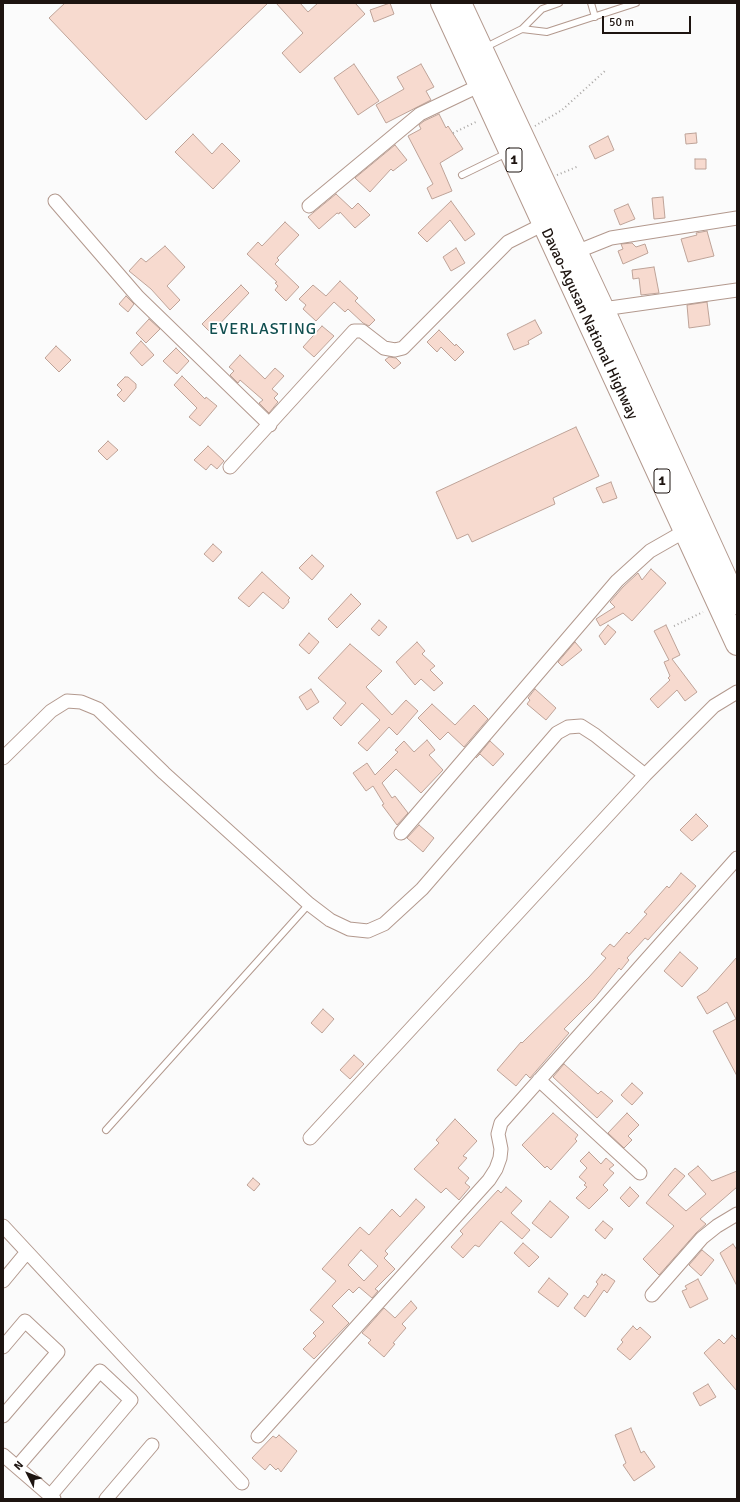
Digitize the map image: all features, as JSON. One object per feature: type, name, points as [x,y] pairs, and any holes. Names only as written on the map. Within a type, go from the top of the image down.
[{"type":"highway","name":"Davao-Agusan National Highway","points":[[442,3],[488,82],[519,145],[671,482],[728,604],[737,644]]},
{"type":"highway","name":"Davao-Agusan National Highway","points":[[460,3],[481,50],[493,114],[519,145],[543,181],[552,220],[576,252],[603,309],[671,482],[685,531],[728,604]]},
{"type":"street","points":[[309,206],[390,140],[414,118],[488,82]]},
{"type":"street","points":[[55,201],[138,297],[270,425]]},
{"type":"street","points":[[576,252],[611,238],[737,218]]},
{"type":"street","points":[[230,467],[270,425],[354,331],[362,331],[374,342],[384,348],[395,350],[403,348],[508,242],[552,220]]},
{"type":"street","points":[[603,309],[737,290]]},
{"type":"street","points":[[401,833],[617,581],[650,551],[685,531]]},
{"type":"street","points":[[310,1138],[645,775],[714,706],[737,692]]},
{"type":"street","points":[[3,758],[51,711],[67,701],[81,702],[98,709],[164,773],[309,904],[330,920],[349,929],[368,931],[384,924],[422,889],[546,743],[557,733],[568,727],[582,726],[645,775]]},
{"type":"street","points":[[258,1436],[488,1180],[496,1169],[500,1158],[501,1149],[498,1134],[501,1123],[737,858]]},
{"type":"street","points":[[540,1080],[640,1173]]},
{"type":"street","points":[[652,1295],[702,1238],[717,1226],[737,1214]]},
{"type":"street","points":[[3,1226],[242,1483]]},
{"type":"street","points":[[3,1281],[27,1252]]},
{"type":"street","points":[[3,1347],[25,1321],[58,1352],[3,1416]]},
{"type":"street","points":[[3,1455],[52,1498],[131,1400],[100,1371],[17,1467]]},
{"type":"street","points":[[106,1499],[152,1445]]},
{"type":"lane","points":[[481,50],[522,29],[542,9],[559,3]]},
{"type":"lane","points":[[591,3],[596,17]]},
{"type":"lane","points":[[522,29],[547,32],[636,3]]},
{"type":"lane","points":[[462,175],[519,145]]},
{"type":"lane","points":[[106,1130],[309,904]]},
{"type":"path","points":[[519,145],[562,110],[606,70]]},
{"type":"path","points":[[453,133],[493,114]]},
{"type":"path","points":[[543,181],[579,166]]},
{"type":"path","points":[[674,626],[728,604]]},
{"type":"building","points":[[65,3],[268,3],[146,120],[49,18]]},
{"type":"building","points":[[276,3],[300,3],[308,12],[318,3],[355,3],[365,14],[300,73],[282,53],[303,33]]},
{"type":"building","points":[[390,3],[394,14],[374,22],[370,10]]},
{"type":"building","points":[[354,64],[379,101],[358,115],[334,78]]},
{"type":"building","points":[[421,64],[434,87],[426,91],[431,100],[386,123],[376,105],[404,89],[397,77]]},
{"type":"building","points":[[439,114],[446,128],[448,126],[463,149],[440,163],[452,191],[432,199],[427,188],[433,184],[408,136],[421,129],[419,125],[424,121]]},
{"type":"building","points":[[696,133],[697,143],[686,144],[685,134]]},
{"type":"building","points":[[193,134],[212,154],[222,143],[240,161],[213,189],[175,152]]},
{"type":"building","points":[[608,136],[614,150],[595,159],[589,146]]},
{"type":"building","points":[[395,145],[407,160],[393,171],[391,169],[370,192],[355,178]]},
{"type":"building","points":[[695,159],[706,159],[706,169],[695,169]]},
{"type":"building","points":[[336,194],[352,209],[358,203],[370,215],[355,228],[340,212],[319,229],[308,217]]},
{"type":"building","points":[[663,197],[665,218],[654,219],[652,198]]},
{"type":"building","points":[[451,201],[475,234],[465,241],[450,220],[427,242],[418,233]]},
{"type":"building","points":[[628,204],[635,219],[620,225],[614,210]]},
{"type":"building","points":[[285,222],[299,235],[277,258],[279,260],[275,264],[299,287],[286,301],[275,290],[278,286],[275,283],[277,282],[247,254],[258,242],[262,246]]},
{"type":"building","points":[[707,231],[714,256],[688,262],[681,239],[697,235],[696,233]]},
{"type":"building","points":[[632,243],[636,247],[645,244],[648,253],[623,264],[618,251],[623,249],[621,244]]},
{"type":"building","points":[[165,246],[185,267],[167,286],[180,300],[170,310],[151,289],[129,271],[141,258],[146,262]]},
{"type":"building","points":[[456,248],[465,263],[451,271],[443,257]]},
{"type":"building","points":[[654,267],[659,293],[641,295],[639,278],[633,279],[632,270]]},
{"type":"building","points":[[340,281],[358,298],[355,301],[375,320],[369,326],[363,323],[348,309],[345,312],[334,302],[316,321],[303,309],[306,305],[299,299],[313,285],[326,296]]},
{"type":"building","points":[[241,285],[249,293],[211,333],[202,324]]},
{"type":"building","points":[[126,296],[134,304],[128,312],[119,304]]},
{"type":"building","points":[[707,302],[710,325],[689,328],[687,305]]},
{"type":"building","points":[[149,319],[160,329],[146,343],[136,333]]},
{"type":"building","points":[[535,320],[542,333],[528,341],[529,344],[514,350],[507,334]]},
{"type":"building","points":[[322,326],[334,336],[314,357],[303,347]]},
{"type":"building","points":[[439,330],[455,346],[456,344],[464,352],[455,361],[441,347],[437,352],[427,342]]},
{"type":"building","points":[[141,341],[154,355],[142,366],[130,353]]},
{"type":"building","points":[[56,346],[71,360],[59,372],[45,358]]},
{"type":"building","points":[[176,348],[189,361],[177,374],[163,361]]},
{"type":"building","points":[[240,355],[265,379],[275,368],[284,376],[272,389],[278,394],[274,398],[278,402],[269,413],[259,403],[263,400],[240,380],[238,383],[230,375],[234,371],[229,367]]},
{"type":"building","points":[[389,357],[396,358],[401,363],[394,369],[385,360]]},
{"type":"building","points":[[182,376],[205,399],[206,397],[217,406],[200,426],[189,417],[197,408],[174,385]]},
{"type":"building","points":[[125,377],[128,377],[136,384],[136,388],[124,402],[117,395],[122,390],[117,385]]},
{"type":"building","points":[[576,427],[599,476],[553,498],[555,504],[472,542],[468,534],[457,539],[436,492]]},
{"type":"building","points":[[108,441],[118,450],[107,460],[98,451]]},
{"type":"building","points":[[208,446],[224,461],[217,469],[211,464],[206,470],[194,460]]},
{"type":"building","points":[[611,482],[617,498],[603,503],[596,488]]},
{"type":"building","points":[[213,544],[222,552],[213,562],[204,554]]},
{"type":"building","points":[[312,555],[324,566],[312,580],[299,568]]},
{"type":"building","points":[[651,569],[666,583],[632,621],[623,613],[600,626],[596,619],[615,607],[610,602],[623,587],[638,573],[642,580]]},
{"type":"building","points":[[262,572],[290,598],[288,600],[289,602],[283,609],[263,592],[249,607],[238,598]]},
{"type":"building","points":[[351,594],[361,604],[337,628],[328,619]]},
{"type":"building","points":[[379,620],[387,627],[379,636],[371,629]]},
{"type":"building","points":[[608,625],[616,632],[605,645],[599,636]]},
{"type":"building","points":[[666,625],[680,655],[672,659],[697,692],[685,701],[677,690],[658,708],[650,699],[670,680],[668,678],[670,676],[664,662],[669,660],[654,631]]},
{"type":"building","points":[[309,633],[319,642],[309,654],[299,645]]},
{"type":"building","points":[[417,642],[425,651],[422,654],[435,666],[430,670],[443,683],[434,691],[421,679],[415,685],[396,662]]},
{"type":"building","points":[[575,642],[582,650],[562,666],[558,662]]},
{"type":"building","points":[[350,644],[382,671],[366,687],[392,715],[406,700],[418,711],[397,735],[389,727],[367,751],[358,743],[380,720],[362,703],[341,726],[333,718],[346,703],[318,678]]},
{"type":"building","points":[[311,689],[319,702],[307,710],[299,697]]},
{"type":"building","points":[[535,689],[556,708],[546,720],[527,704],[530,700],[528,698]]},
{"type":"building","points":[[432,704],[455,725],[474,705],[488,719],[464,747],[448,732],[440,740],[418,718]]},
{"type":"building","points":[[427,740],[435,750],[429,755],[443,770],[421,793],[396,769],[382,783],[392,798],[395,796],[408,813],[397,825],[382,805],[384,804],[373,786],[366,791],[353,773],[367,763],[375,775],[398,752],[395,750],[404,741],[414,752]]},
{"type":"building","points":[[490,741],[504,754],[493,766],[480,754],[476,758]]},
{"type":"building","points":[[696,814],[708,826],[692,841],[680,830]]},
{"type":"building","points":[[419,825],[434,838],[423,852],[407,838]]},
{"type":"building","points":[[681,873],[696,886],[648,940],[645,938],[627,958],[629,960],[621,970],[619,968],[594,999],[564,1029],[569,1033],[530,1078],[526,1074],[516,1086],[497,1070],[521,1042],[522,1043],[589,977],[606,958],[601,954],[610,944],[614,947],[627,932],[629,934],[647,914],[644,912],[667,886],[669,888]]},
{"type":"building","points":[[680,952],[698,968],[682,987],[664,971]]},
{"type":"building","points":[[737,957],[737,1076],[713,1031],[736,1019],[727,1002],[707,1014],[697,997],[707,991]]},
{"type":"building","points":[[323,1009],[334,1019],[322,1033],[311,1023]]},
{"type":"building","points":[[354,1055],[364,1064],[350,1079],[340,1070]]},
{"type":"building","points":[[564,1064],[598,1094],[601,1091],[613,1101],[597,1118],[553,1077]]},
{"type":"building","points":[[632,1083],[643,1093],[632,1105],[621,1095]]},
{"type":"building","points":[[553,1113],[578,1135],[575,1139],[577,1141],[551,1170],[547,1166],[545,1168],[522,1145]]},
{"type":"building","points":[[627,1113],[639,1125],[628,1136],[632,1140],[624,1148],[608,1133]]},
{"type":"building","points":[[455,1119],[477,1141],[463,1156],[467,1158],[458,1168],[469,1178],[465,1183],[470,1187],[459,1200],[446,1188],[441,1193],[414,1169],[439,1143],[436,1140]]},
{"type":"building","points":[[589,1152],[601,1164],[606,1158],[614,1165],[609,1169],[614,1173],[603,1185],[608,1190],[589,1209],[576,1198],[587,1187],[584,1185],[586,1183],[579,1177],[587,1168],[580,1161]]},
{"type":"building","points":[[698,1166],[712,1181],[737,1171],[737,1187],[700,1219],[706,1224],[696,1233],[659,1275],[643,1259],[674,1226],[646,1203],[675,1168],[685,1176],[668,1195],[686,1211],[706,1194],[688,1174]]},
{"type":"building","points":[[253,1178],[260,1184],[254,1191],[247,1185]]},
{"type":"building","points":[[506,1187],[522,1201],[511,1213],[530,1230],[522,1239],[501,1221],[479,1247],[475,1245],[463,1258],[451,1247],[463,1234],[460,1231],[498,1190],[501,1193]]},
{"type":"building","points":[[630,1187],[639,1196],[629,1207],[620,1198]]},
{"type":"building","points":[[416,1199],[425,1207],[385,1251],[388,1254],[384,1258],[395,1269],[375,1289],[378,1291],[372,1298],[359,1287],[353,1293],[349,1289],[332,1306],[349,1323],[314,1359],[303,1349],[316,1336],[313,1333],[324,1322],[310,1310],[336,1281],[322,1269],[360,1227],[369,1235],[392,1209],[400,1217]],"holes":[[[361,1250],[378,1266],[364,1281],[348,1265]]]},
{"type":"building","points":[[550,1201],[569,1217],[551,1238],[532,1223]]},
{"type":"building","points":[[603,1221],[613,1229],[605,1239],[595,1230]]},
{"type":"building","points":[[523,1243],[539,1257],[529,1267],[514,1253]]},
{"type":"building","points":[[733,1244],[737,1250],[737,1286],[720,1253]]},
{"type":"building","points":[[702,1250],[714,1260],[701,1276],[689,1265]]},
{"type":"building","points":[[602,1274],[604,1276],[605,1274],[615,1281],[607,1293],[604,1290],[585,1317],[574,1308],[584,1295],[588,1298],[598,1284],[596,1282]]},
{"type":"building","points":[[549,1278],[568,1294],[558,1307],[538,1292]]},
{"type":"building","points":[[698,1279],[708,1299],[690,1308],[682,1291],[687,1289],[685,1286]]},
{"type":"building","points":[[411,1301],[417,1308],[402,1324],[406,1328],[393,1343],[395,1344],[384,1357],[368,1343],[371,1340],[362,1333],[384,1308],[395,1318]]},
{"type":"building","points":[[633,1326],[637,1330],[640,1327],[651,1337],[630,1360],[617,1349],[623,1342],[621,1340]]},
{"type":"building","points":[[732,1335],[737,1340],[737,1391],[704,1353],[719,1339],[724,1344]]},
{"type":"building","points":[[708,1384],[716,1397],[700,1406],[693,1393]]},
{"type":"building","points":[[631,1428],[641,1453],[644,1451],[655,1467],[634,1481],[623,1465],[626,1463],[615,1435]]},
{"type":"building","points":[[279,1435],[297,1451],[281,1472],[278,1468],[276,1470],[270,1464],[265,1470],[252,1458],[273,1436],[276,1438]]},
{"type":"district","name":"EVERLASTING","points":[[263,330]]}]
